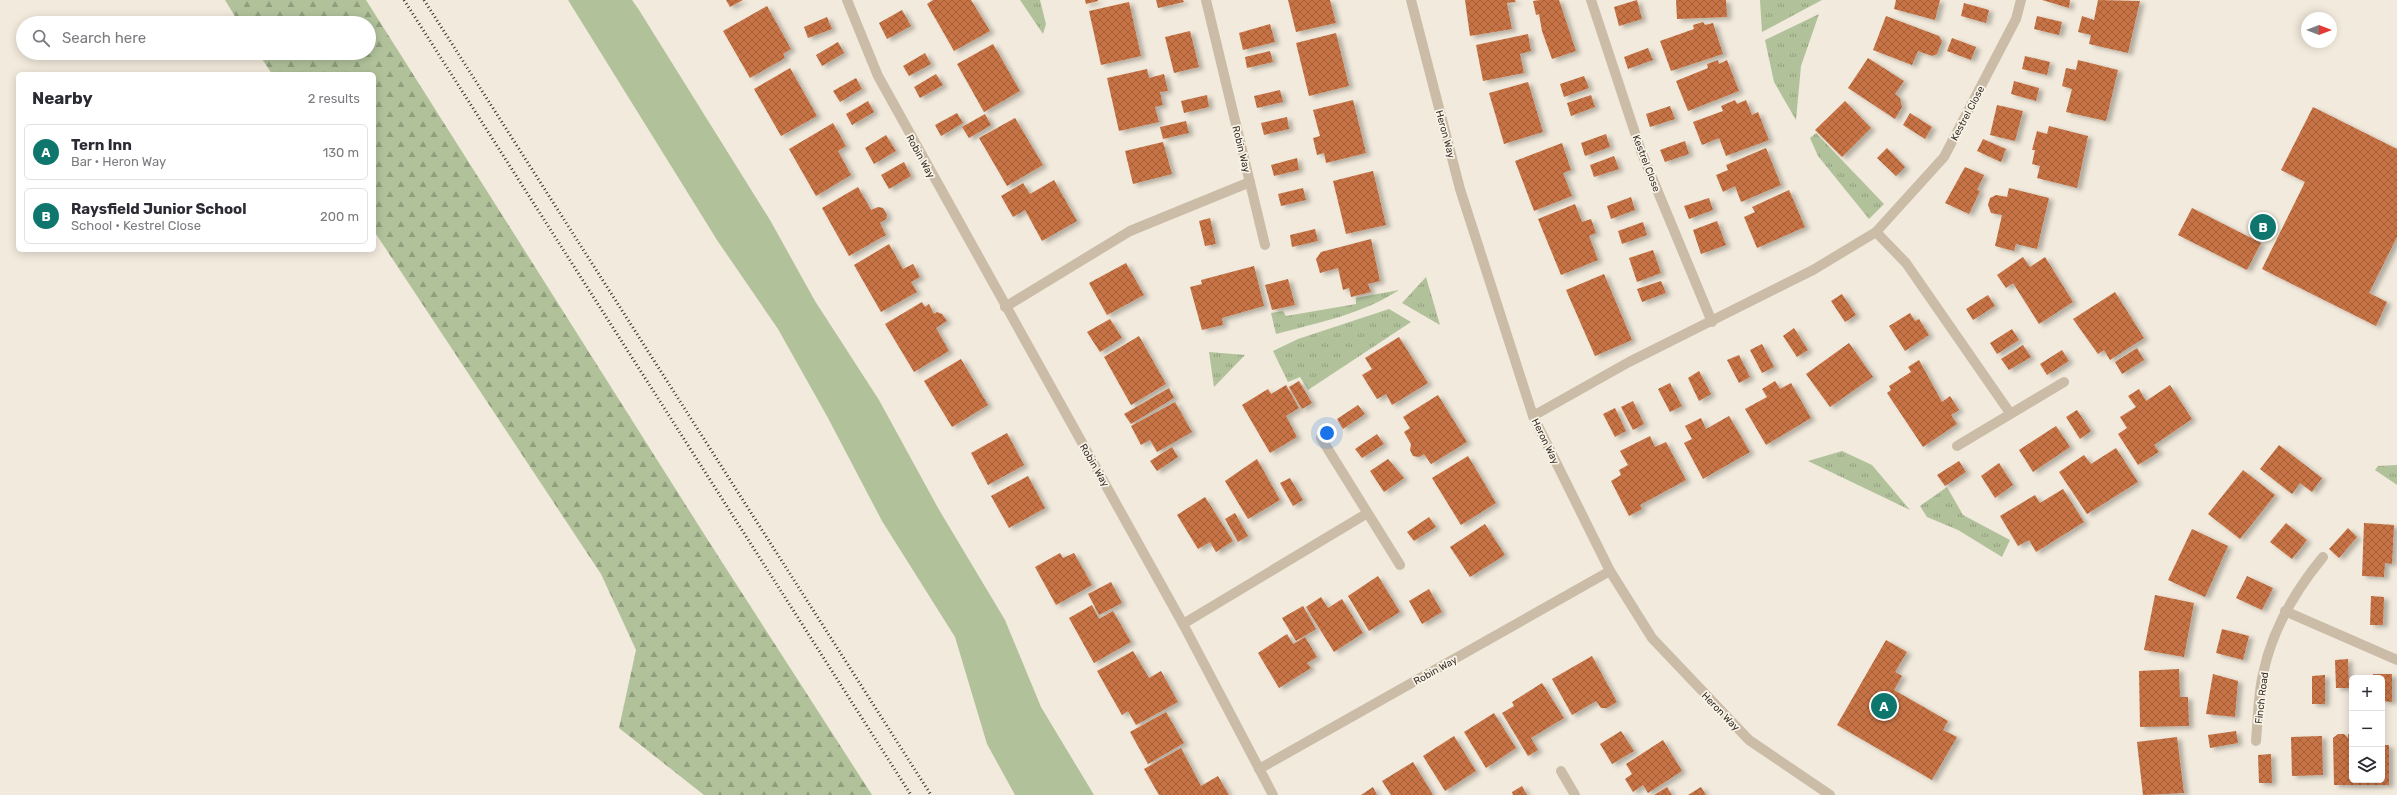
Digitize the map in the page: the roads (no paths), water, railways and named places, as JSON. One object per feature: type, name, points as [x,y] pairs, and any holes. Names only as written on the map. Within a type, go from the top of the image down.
[{"type":"street","name":"Robin Way","points":[[847,0],[878,76],[1005,307],[1183,624],[1273,795]]},
{"type":"street","name":"Robin Way","points":[[1206,0],[1265,246]]},
{"type":"street","name":"Heron Way","points":[[1411,0],[1460,189],[1533,416],[1610,571],[1652,638],[1750,740],[1830,795]]},
{"type":"street","name":"Kestrel Close","points":[[1591,0],[1641,151],[1712,322]]},
{"type":"street","name":"Kestrel Close","points":[[1533,416],[1629,362],[1712,322],[1813,270],[1876,232],[1944,157],[2016,18],[2021,0]]},
{"type":"street","name":"Robin Way","points":[[1005,307],[1130,230],[1250,182]]},
{"type":"street","points":[[1876,232],[1906,263],[2010,413]]},
{"type":"street","points":[[1957,446],[2064,382]]},
{"type":"street","points":[[1321,438],[1366,514],[1400,565]]},
{"type":"street","points":[[1183,624],[1366,514]]},
{"type":"street","name":"Finch Road","points":[[2256,741],[2263,674],[2285,611],[2310,573],[2323,558]]},
{"type":"street","name":"Robin Way","points":[[1259,769],[1610,571]]},
{"type":"street","points":[[2285,611],[2397,660]]},
{"type":"street","points":[[1561,771],[1575,795]]},
{"type":"railway","points":[[404,0],[911,795]]},
{"type":"railway","points":[[424,0],[931,795]]},
{"type":"place","name":"Raysfield Junior School","points":[[2263,227]]},
{"type":"place","name":"Tern Inn","points":[[1884,706]]}]
